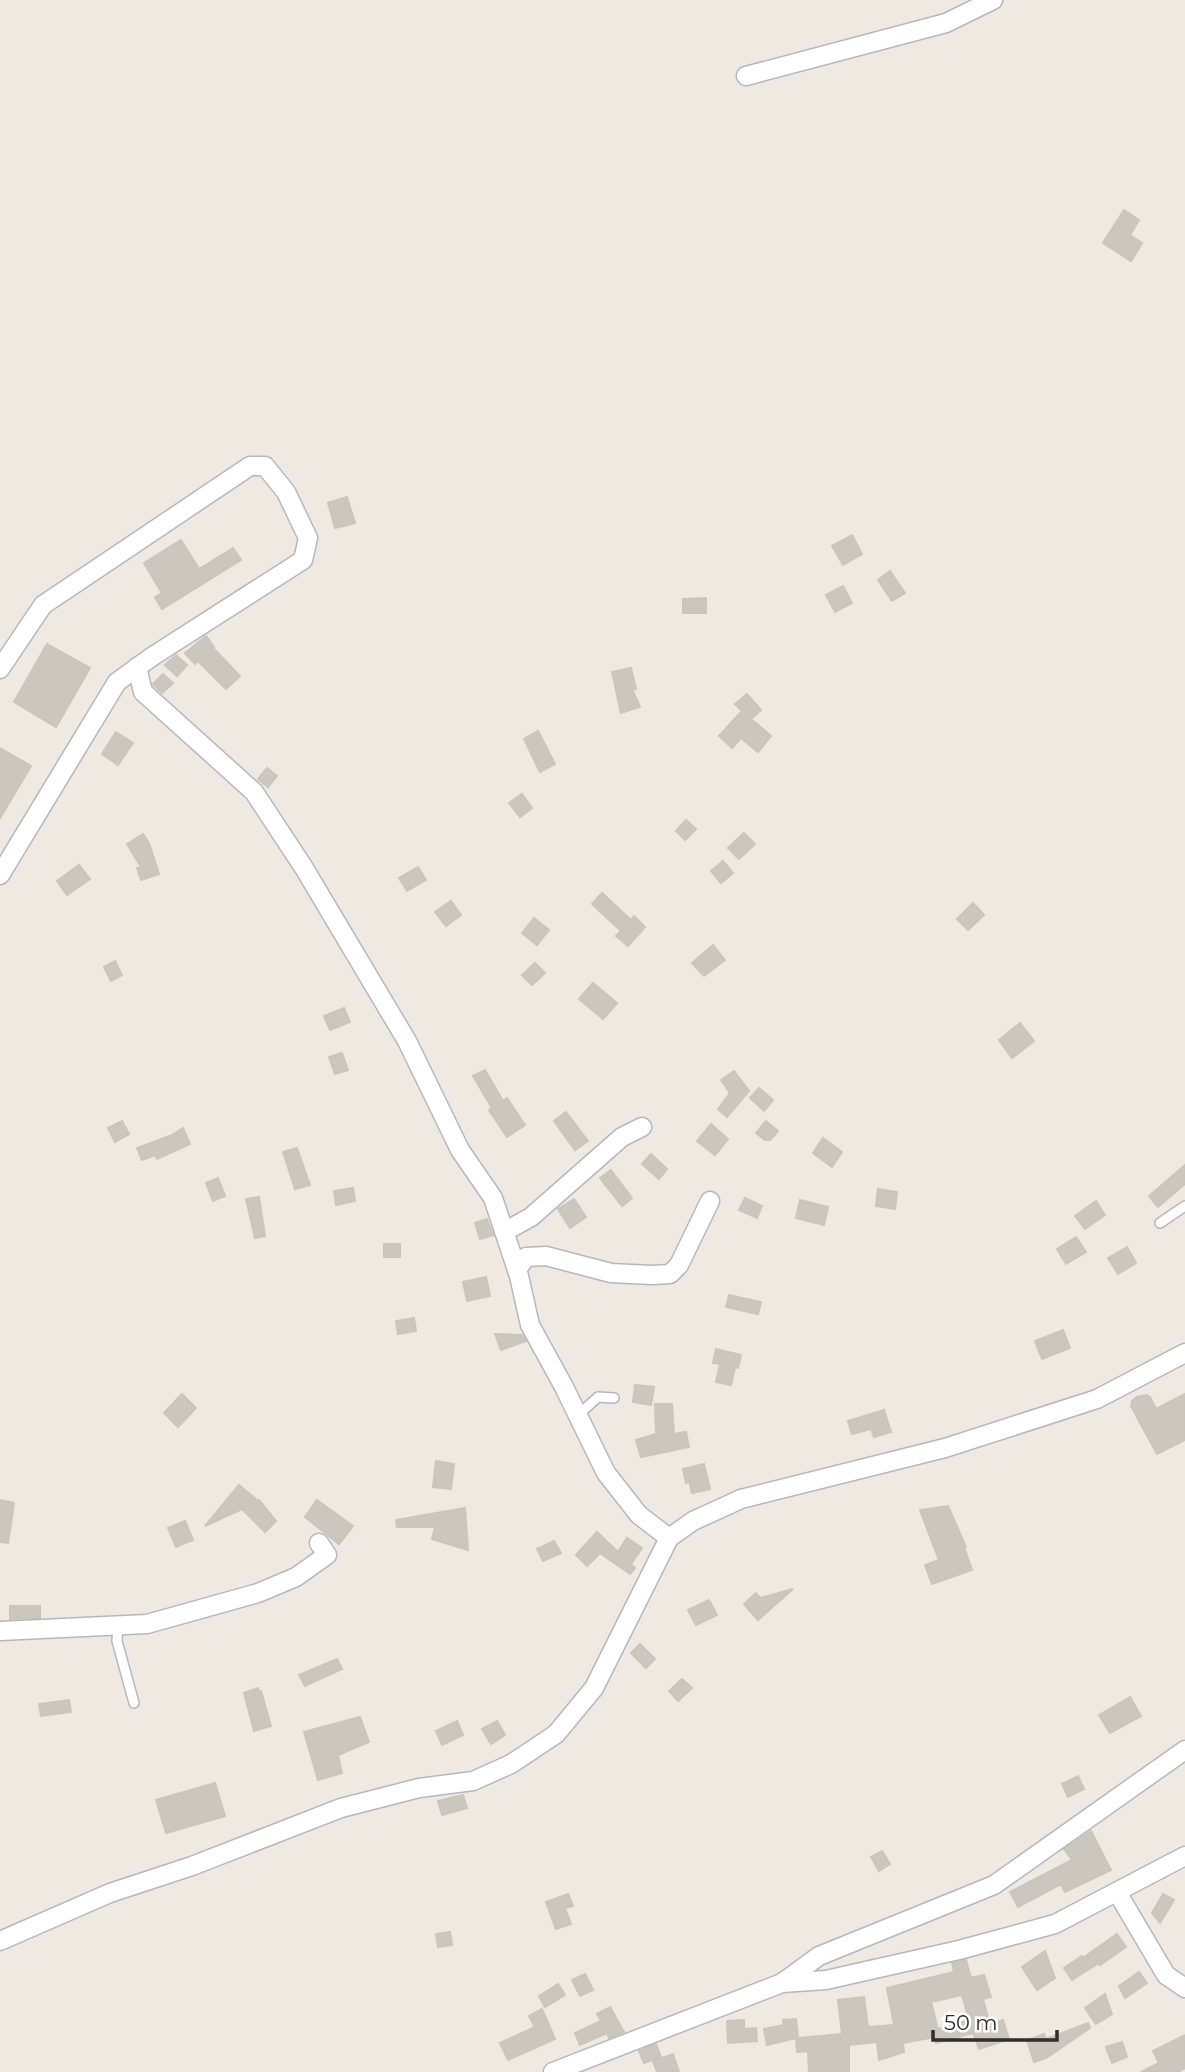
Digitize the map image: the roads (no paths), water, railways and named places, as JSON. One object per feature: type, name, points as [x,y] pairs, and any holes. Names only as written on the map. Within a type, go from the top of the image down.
[{"type":"street","points":[[746,76],[946,23],[993,0]]},
{"type":"street","points":[[0,669],[43,604],[250,466],[265,466],[286,492],[308,538],[303,560],[117,682],[0,875]]},
{"type":"street","points":[[138,667],[143,692],[254,792],[304,868],[407,1041],[460,1150],[493,1198],[517,1270],[530,1325],[606,1472],[639,1516],[669,1538]]},
{"type":"street","points":[[504,1232],[531,1217],[622,1138],[642,1127]]},
{"type":"street","points":[[517,1270],[526,1257],[546,1256],[611,1273],[670,1274],[679,1265],[710,1201]]},
{"type":"street","points":[[0,1941],[110,1893],[192,1866],[341,1808],[419,1788],[473,1781],[511,1764],[555,1734],[594,1688],[669,1538],[693,1521],[741,1499],[945,1448],[1097,1399],[1185,1353]]},
{"type":"street","points":[[0,1631],[147,1624],[258,1593],[296,1577],[327,1555],[319,1543]]},
{"type":"street","points":[[553,2072],[782,1983],[819,1956],[994,1885],[1185,1750]]},
{"type":"street","points":[[782,1983],[826,1980],[972,1947],[1055,1924],[1185,1856]]},
{"type":"street","points":[[1117,1892],[1166,1975],[1185,1988]]},
{"type":"lane","points":[[1160,1223],[1185,1206]]},
{"type":"lane","points":[[578,1415],[598,1397],[614,1398]]},
{"type":"lane","points":[[118,1626],[117,1641],[134,1703]]}]
